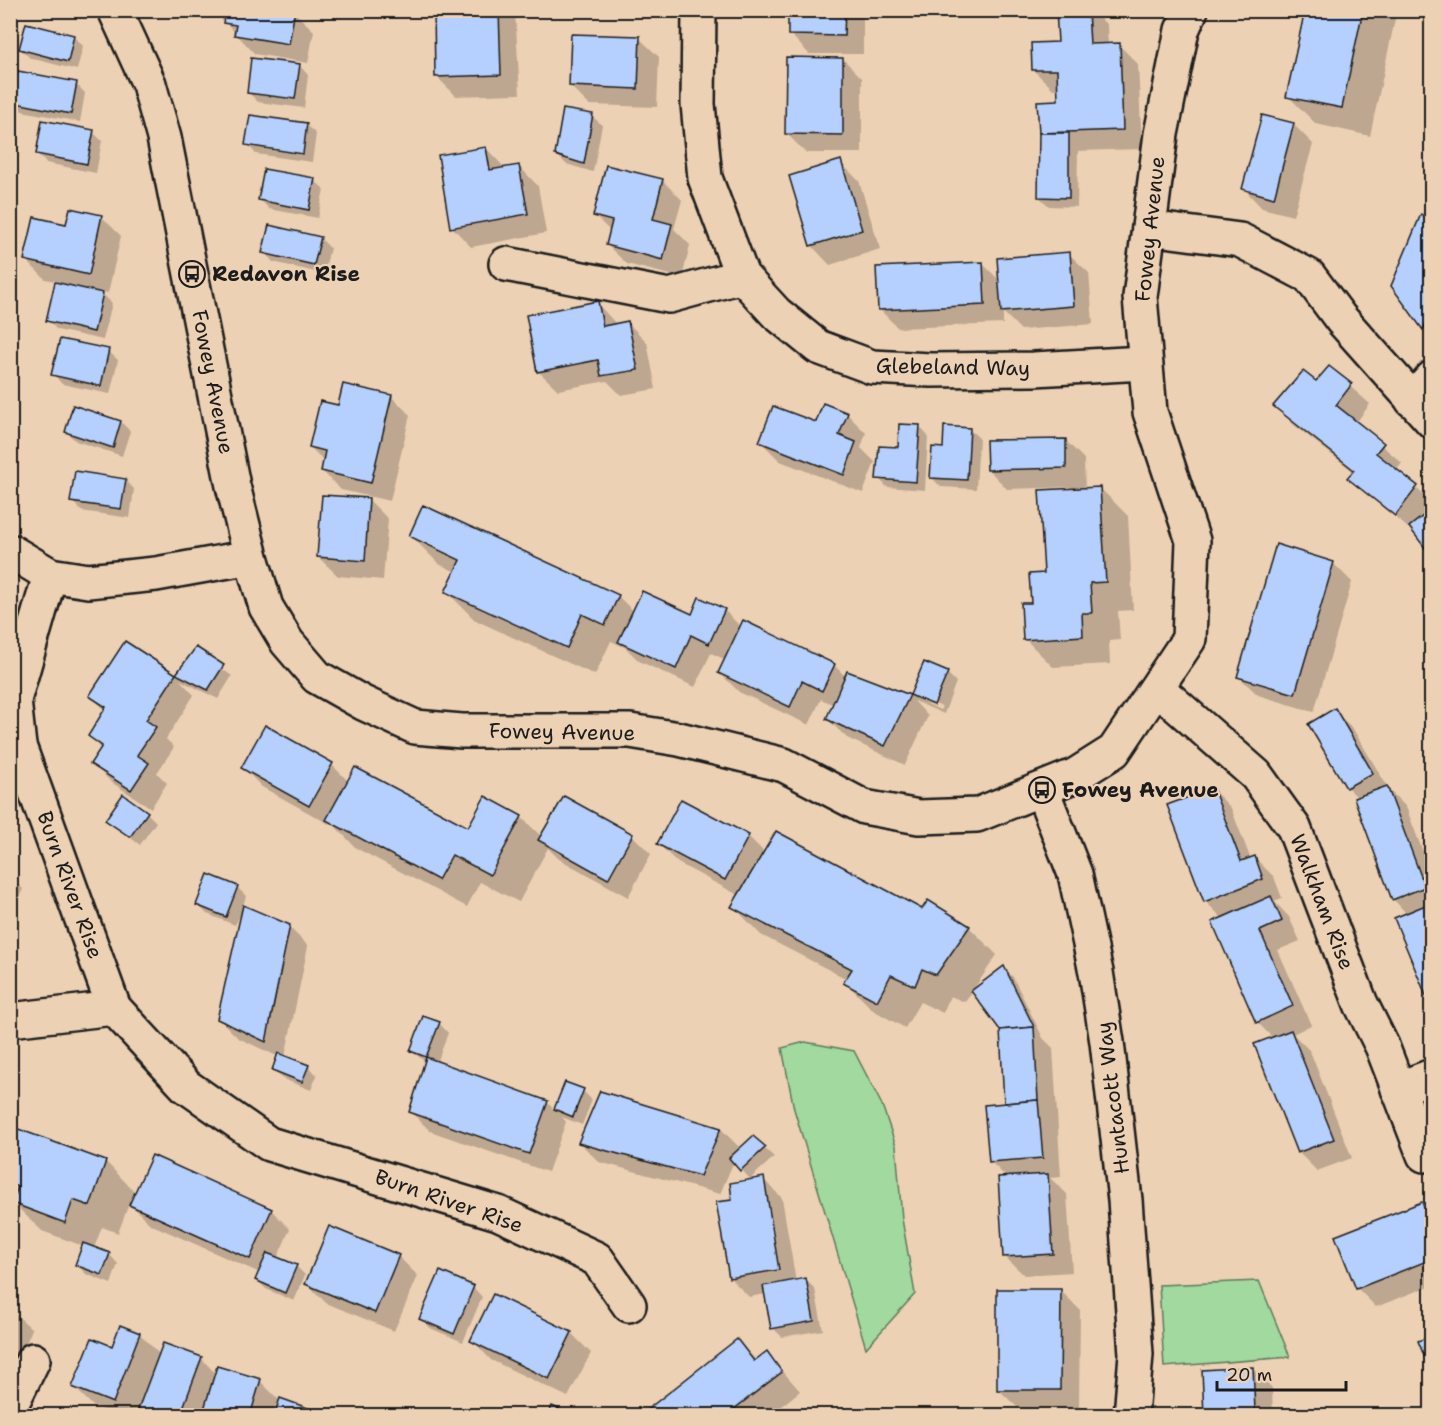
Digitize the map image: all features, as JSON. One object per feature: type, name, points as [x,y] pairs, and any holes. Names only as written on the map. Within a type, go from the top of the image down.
[{"type":"street","name":"Fowey Avenue","points":[[115,10],[149,84],[164,138],[233,486],[266,607],[287,642],[317,677],[363,704],[415,728],[462,731],[630,731],[679,739],[784,765],[864,807],[919,817],[977,815],[1076,776],[1114,751],[1158,689],[1189,639],[1193,541],[1150,412],[1140,297],[1170,88],[1182,30],[1191,10]]},
{"type":"street","name":"Glebeland Way","points":[[699,10],[698,104],[705,178],[742,276],[776,313],[818,348],[872,367],[931,370],[1034,369],[1144,363]]},
{"type":"street","points":[[1149,228],[1240,240],[1309,276],[1341,319],[1425,400]]},
{"type":"street","points":[[506,264],[669,296],[742,276]]},
{"type":"street","points":[[10,551],[50,575],[88,581],[156,574],[251,557]]},
{"type":"street","name":"Burn River Rise","points":[[50,575],[14,700],[19,746],[114,1008],[186,1086],[268,1144],[498,1213],[597,1259],[630,1305]]},
{"type":"street","name":"Walkham Rise","points":[[1158,689],[1256,775],[1294,828],[1361,1004],[1382,1046],[1424,1155]]},
{"type":"street","name":"Huntacott Way","points":[[1042,790],[1075,874],[1096,972],[1107,1042],[1125,1200],[1135,1342],[1131,1416]]},
{"type":"street","points":[[10,1020],[114,1008]]},
{"type":"street","points":[[1398,1089],[1431,1076]]},
{"type":"street","points":[[10,1407],[33,1360]]},
{"type":"green space","points":[[805,1042],[854,1051],[882,1105],[896,1146],[902,1219],[915,1294],[866,1348],[794,1109],[782,1048]]},
{"type":"green space","points":[[1259,1281],[1290,1357],[1164,1367],[1159,1285]]},
{"type":"building","points":[[225,10],[295,10],[289,44],[234,35],[236,25],[223,23]]},
{"type":"building","points":[[434,10],[499,10],[501,75],[435,77]]},
{"type":"building","points":[[788,10],[845,10],[844,36],[788,35]]},
{"type":"building","points":[[1056,10],[1088,10],[1090,44],[1120,43],[1123,130],[1039,133],[1037,101],[1058,100],[1057,70],[1032,70],[1031,43],[1058,42]]},
{"type":"building","points":[[1305,10],[1363,10],[1342,108],[1286,97]]},
{"type":"building","points":[[26,23],[74,35],[68,62],[19,49]]},
{"type":"building","points":[[571,34],[640,36],[638,89],[569,86]]},
{"type":"building","points":[[786,57],[843,58],[843,135],[785,134]]},
{"type":"building","points":[[251,58],[300,64],[295,99],[247,93]]},
{"type":"building","points":[[18,71],[77,82],[71,114],[11,102]]},
{"type":"building","points":[[563,109],[593,114],[584,164],[555,155]]},
{"type":"building","points":[[250,115],[307,123],[303,154],[245,145]]},
{"type":"building","points":[[1262,115],[1294,123],[1274,198],[1242,189]]},
{"type":"building","points":[[42,120],[94,130],[87,164],[36,154]]},
{"type":"building","points":[[1039,133],[1069,133],[1069,198],[1038,197]]},
{"type":"building","points":[[486,147],[490,170],[519,165],[528,214],[450,228],[438,155]]},
{"type":"building","points":[[841,160],[862,230],[810,246],[789,176]]},
{"type":"building","points":[[606,165],[663,179],[653,219],[672,224],[663,260],[606,245],[612,221],[593,216]]},
{"type":"building","points":[[264,169],[315,178],[309,210],[258,200]]},
{"type":"building","points":[[70,208],[102,215],[89,275],[24,260],[34,217],[66,224]]},
{"type":"building","points":[[1421,214],[1432,222],[1432,309],[1423,330],[1391,286]]},
{"type":"building","points":[[269,225],[321,237],[314,265],[262,253]]},
{"type":"building","points":[[1070,252],[1074,306],[1001,312],[997,258]]},
{"type":"building","points":[[983,262],[985,305],[878,310],[876,267]]},
{"type":"building","points":[[55,282],[103,293],[94,332],[46,321]]},
{"type":"building","points":[[598,301],[603,326],[628,321],[638,370],[601,376],[598,360],[537,372],[526,315]]},
{"type":"building","points":[[60,339],[109,349],[101,386],[51,375]]},
{"type":"building","points":[[1329,366],[1352,384],[1336,405],[1384,443],[1376,453],[1418,486],[1395,516],[1347,478],[1354,470],[1273,406],[1303,371],[1316,381]]},
{"type":"building","points":[[343,384],[392,395],[371,483],[321,471],[325,451],[309,447],[320,401],[338,405]]},
{"type":"building","points":[[823,403],[848,413],[839,435],[856,442],[844,475],[759,442],[773,406],[816,422]]},
{"type":"building","points":[[73,405],[121,421],[113,448],[65,432]]},
{"type":"building","points":[[899,424],[920,425],[916,482],[876,479],[879,446],[898,447]]},
{"type":"building","points":[[944,426],[970,428],[967,480],[930,478],[932,447],[943,448]]},
{"type":"building","points":[[1066,439],[1066,468],[987,470],[986,440]]},
{"type":"building","points":[[75,471],[126,479],[121,509],[70,502]]},
{"type":"building","points":[[1100,487],[1106,582],[1090,583],[1092,613],[1082,613],[1083,636],[1023,640],[1021,603],[1031,603],[1029,574],[1044,573],[1039,490]]},
{"type":"building","points":[[322,495],[369,498],[365,561],[317,557]]},
{"type":"building","points":[[423,505],[619,595],[605,625],[582,614],[567,648],[445,592],[460,560],[409,536]]},
{"type":"building","points":[[1432,509],[1432,557],[1409,527]]},
{"type":"building","points":[[1276,544],[1334,562],[1295,694],[1237,677]]},
{"type":"building","points":[[642,591],[692,614],[699,597],[725,609],[709,644],[691,635],[676,669],[618,642]]},
{"type":"building","points":[[743,620],[835,664],[822,691],[802,681],[790,707],[718,673]]},
{"type":"building","points":[[125,641],[176,674],[146,720],[156,727],[137,755],[149,763],[131,790],[90,764],[102,746],[88,736],[106,707],[89,696]]},
{"type":"building","points":[[196,647],[224,665],[208,690],[176,674]]},
{"type":"building","points":[[924,662],[948,672],[934,705],[910,695]]},
{"type":"building","points":[[847,671],[910,695],[885,746],[826,719]]},
{"type":"building","points":[[1335,708],[1373,773],[1346,788],[1308,724]]},
{"type":"building","points":[[265,725],[333,763],[309,806],[241,768]]},
{"type":"building","points":[[355,767],[468,827],[485,796],[522,816],[490,875],[452,855],[438,880],[326,820]]},
{"type":"building","points":[[1387,786],[1425,887],[1392,900],[1354,798]]},
{"type":"building","points":[[1213,788],[1241,861],[1255,856],[1263,879],[1204,902],[1167,805]]},
{"type":"building","points":[[123,794],[148,812],[130,837],[105,820]]},
{"type":"building","points":[[564,796],[633,834],[608,879],[538,840]]},
{"type":"building","points":[[681,799],[749,835],[725,880],[657,844]]},
{"type":"building","points":[[776,831],[922,909],[928,900],[970,926],[936,975],[922,969],[915,986],[891,975],[877,1001],[843,983],[852,969],[731,907]]},
{"type":"building","points":[[208,874],[238,886],[226,917],[196,905]]},
{"type":"building","points":[[1271,896],[1282,921],[1260,931],[1293,1006],[1256,1023],[1212,922]]},
{"type":"building","points":[[1428,904],[1432,913],[1432,1010],[1394,918]]},
{"type":"building","points":[[243,905],[290,925],[266,1042],[217,1019]]},
{"type":"building","points":[[1004,966],[1034,1027],[1000,1030],[971,991]]},
{"type":"building","points":[[423,1016],[440,1022],[426,1057],[410,1051]]},
{"type":"building","points":[[1034,1027],[1038,1100],[1004,1103],[1000,1030]]},
{"type":"building","points":[[1291,1030],[1334,1139],[1297,1153],[1254,1044]]},
{"type":"building","points":[[278,1053],[309,1065],[302,1082],[272,1070]]},
{"type":"building","points":[[426,1057],[548,1101],[529,1154],[409,1112]]},
{"type":"building","points":[[565,1082],[584,1089],[573,1117],[554,1109]]},
{"type":"building","points":[[600,1091],[721,1128],[700,1176],[578,1143]]},
{"type":"building","points":[[1038,1100],[1043,1158],[989,1162],[984,1105]]},
{"type":"building","points":[[10,1126],[106,1161],[90,1206],[73,1200],[65,1223],[12,1203],[18,1187],[10,1184]]},
{"type":"building","points":[[753,1136],[766,1147],[740,1171],[729,1158]]},
{"type":"building","points":[[152,1155],[272,1209],[250,1259],[129,1205]]},
{"type":"building","points":[[1048,1174],[1053,1254],[1003,1257],[998,1177]]},
{"type":"building","points":[[764,1177],[779,1270],[729,1278],[716,1202],[732,1200],[730,1183]]},
{"type":"building","points":[[1422,1202],[1432,1225],[1432,1259],[1356,1289],[1335,1236]]},
{"type":"building","points":[[329,1226],[399,1255],[375,1313],[305,1284]]},
{"type":"building","points":[[83,1243],[110,1253],[102,1275],[75,1265]]},
{"type":"building","points":[[267,1253],[297,1265],[285,1293],[255,1280]]},
{"type":"building","points":[[440,1271],[474,1286],[454,1334],[419,1319]]},
{"type":"building","points":[[806,1278],[814,1321],[771,1329],[763,1286]]},
{"type":"building","points":[[997,1289],[1061,1289],[1060,1390],[997,1390]]},
{"type":"building","points":[[493,1294],[572,1332],[549,1379],[470,1341]]},
{"type":"building","points":[[120,1325],[140,1333],[113,1403],[72,1387],[92,1338],[112,1346]]},
{"type":"building","points":[[1432,1336],[1432,1375],[1418,1341]]},
{"type":"building","points":[[737,1339],[754,1361],[767,1351],[782,1372],[725,1416],[639,1416]]},
{"type":"building","points":[[163,1343],[202,1357],[180,1416],[147,1416],[137,1412]]},
{"type":"building","points":[[217,1366],[261,1379],[250,1416],[202,1416]]},
{"type":"building","points":[[1253,1367],[1255,1410],[1270,1410],[1270,1416],[1204,1416],[1202,1370]]},
{"type":"building","points":[[280,1398],[319,1412],[318,1416],[274,1416]]},
{"type":"building","points":[[552,1406],[573,1416],[548,1416]]},
{"type":"place","name":"Redavon Rise","points":[[192,274]]},
{"type":"place","name":"Fowey Avenue","points":[[1042,790]]}]
